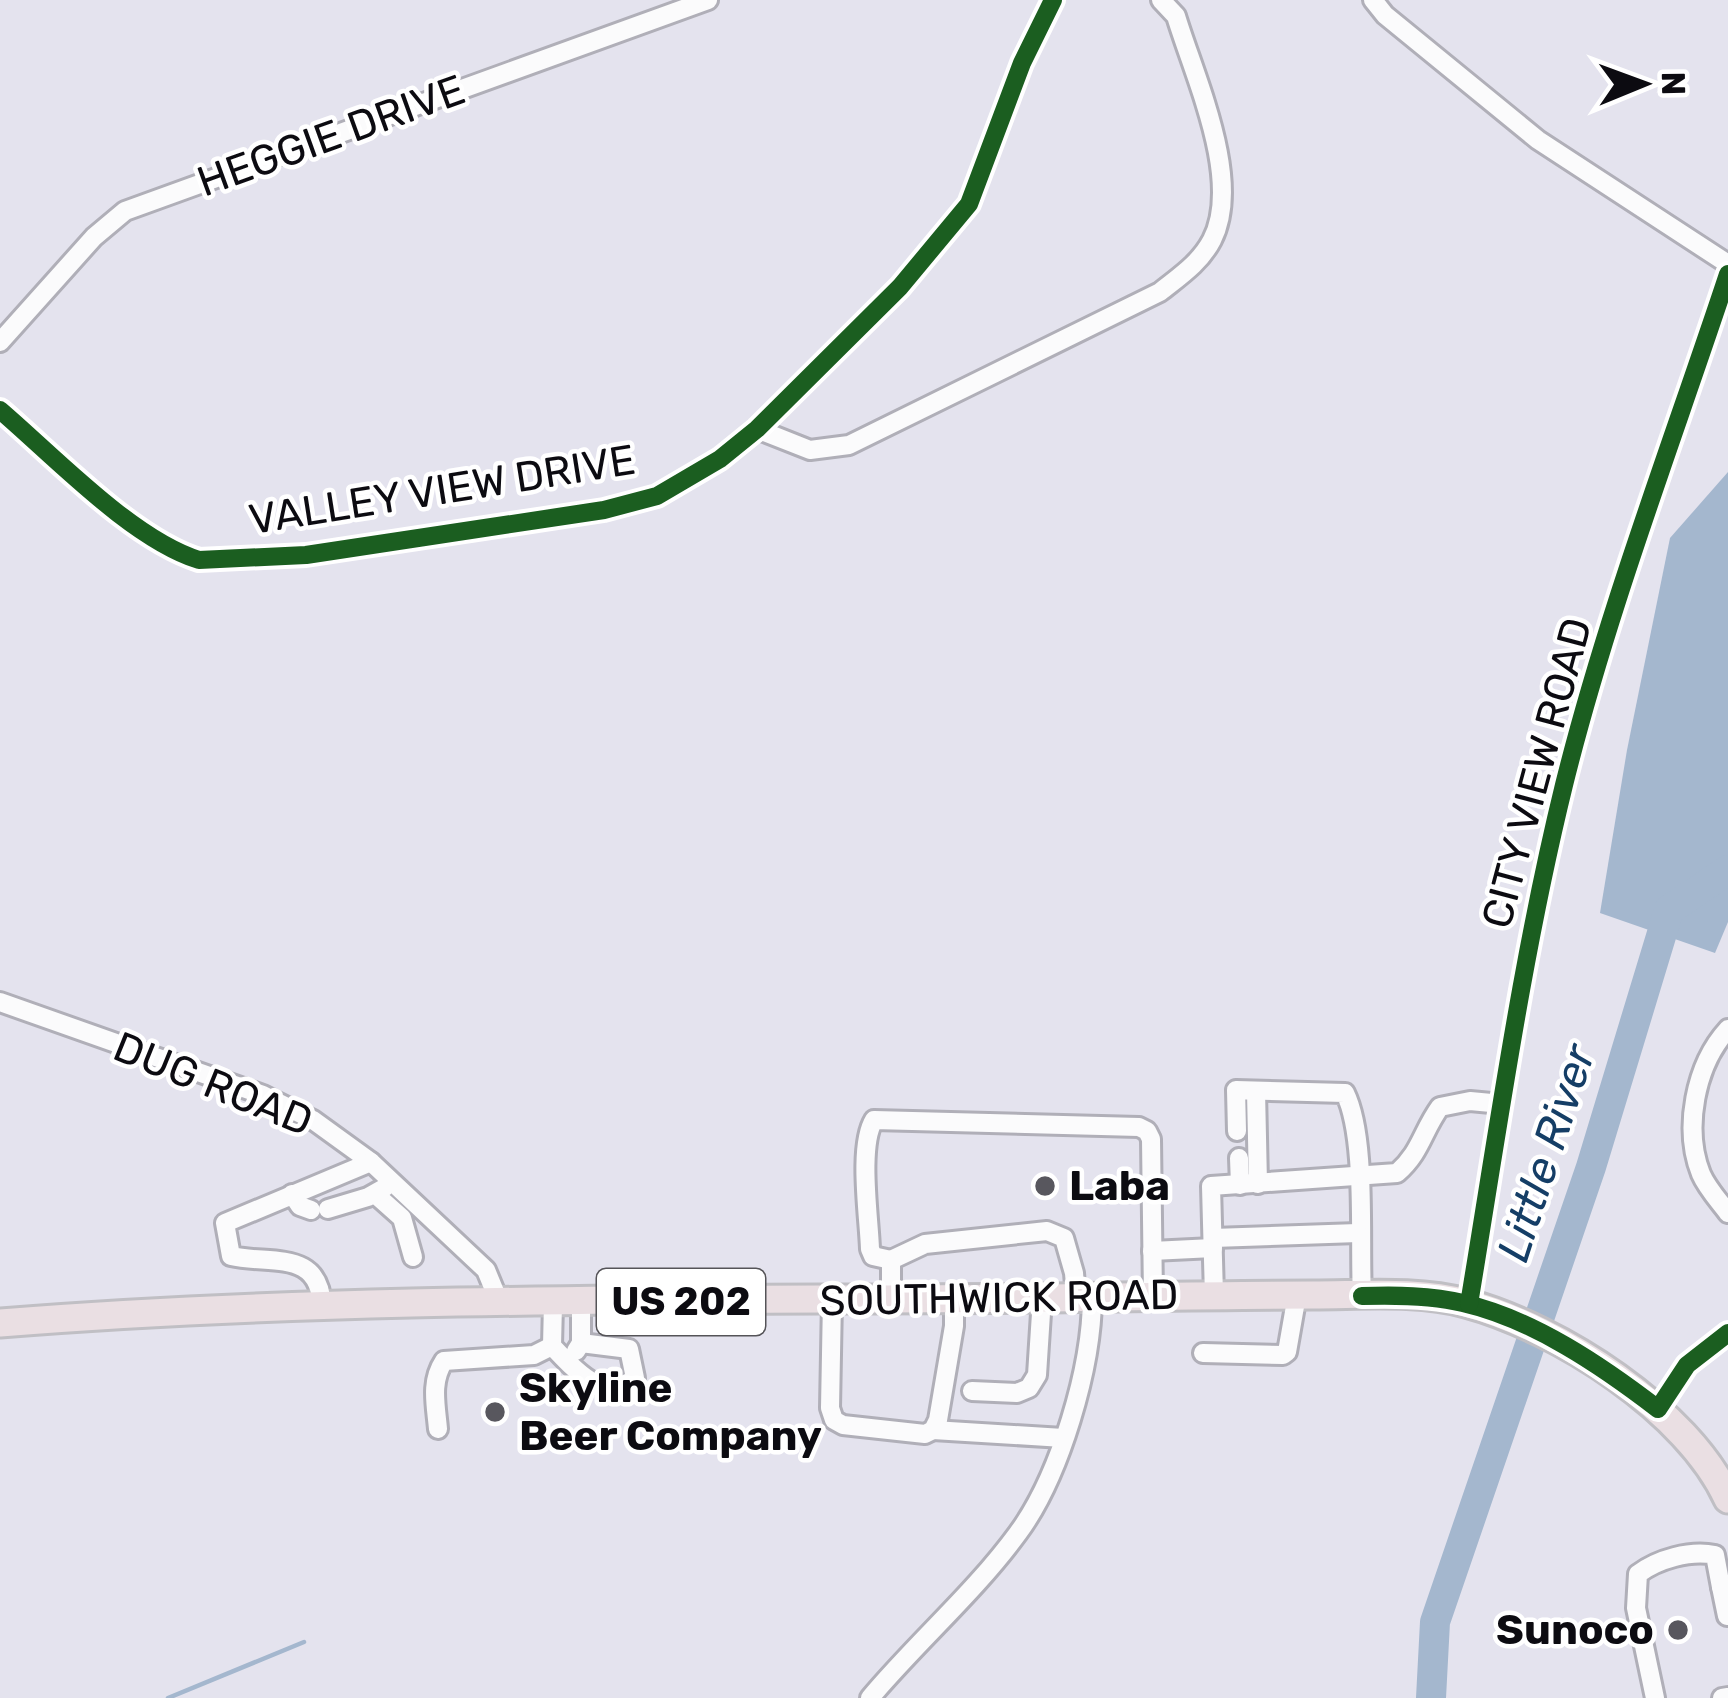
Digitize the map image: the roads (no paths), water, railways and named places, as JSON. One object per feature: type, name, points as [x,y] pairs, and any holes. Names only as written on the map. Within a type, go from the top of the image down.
[{"type":"highway","name":"SOUTHWICK ROAD","points":[[0,1323],[146,1312],[322,1307],[954,1298],[1397,1295],[1480,1308]]},
{"type":"highway","name":"US 202","points":[[1480,1308],[1556,1342],[1658,1409],[1702,1454],[1728,1499]]},
{"type":"street","name":"HEGGIE DRIVE","points":[[0,342],[94,236],[125,211],[707,0]]},
{"type":"street","name":"VALLEY VIEW DRIVE","points":[[0,410],[135,526],[199,560],[307,555],[604,510],[656,496],[721,459],[757,429],[900,286],[969,204],[1022,62],[1053,0]]},
{"type":"street","points":[[757,429],[810,450],[849,445],[1160,292],[1196,263],[1214,236],[1222,198],[1219,155],[1176,16],[1161,0]]},
{"type":"street","points":[[1373,0],[1385,15],[1538,140],[1728,264]]},
{"type":"street","name":"CITY VIEW ROAD","points":[[1480,1308],[1502,1104],[1527,949],[1565,782],[1604,648],[1728,274]]},
{"type":"street","name":"DUG ROAD","points":[[0,1001],[262,1095],[313,1120],[371,1162],[486,1270],[500,1304]]},
{"type":"street","points":[[1728,1029],[1703,1075],[1693,1114],[1692,1144],[1702,1177],[1728,1213]]},
{"type":"street","points":[[1238,1131],[1236,1090],[1345,1093],[1354,1111],[1359,1143],[1362,1295]]},
{"type":"street","points":[[1249,1184],[1256,1091]]},
{"type":"street","points":[[1214,1296],[1211,1186],[1397,1172],[1419,1154],[1425,1129],[1440,1107],[1470,1101],[1502,1104]]},
{"type":"street","points":[[870,1698],[1021,1529],[1064,1438],[1092,1322],[1064,1238],[1047,1232],[925,1244],[891,1260],[873,1256],[869,1127],[874,1120],[886,1118],[1147,1131],[1151,1139],[1153,1297]]},
{"type":"street","points":[[1239,1158],[1249,1184]]},
{"type":"street","points":[[322,1307],[320,1285],[304,1267],[275,1258],[237,1258],[227,1251],[227,1219],[371,1162]]},
{"type":"street","points":[[292,1193],[300,1206],[320,1209],[375,1194],[392,1181]]},
{"type":"street","points":[[375,1194],[402,1218],[412,1257]]},
{"type":"street","points":[[1152,1251],[1358,1233]]},
{"type":"street","points":[[891,1260],[891,1299]]},
{"type":"street","points":[[1203,1353],[1283,1355],[1297,1295]]},
{"type":"street","points":[[934,1430],[954,1327],[954,1298]]},
{"type":"street","points":[[972,1390],[1017,1393],[1029,1388],[1036,1375],[1042,1298]]},
{"type":"street","points":[[832,1300],[830,1408],[834,1420],[843,1425],[925,1433],[1064,1438]]},
{"type":"street","points":[[567,1303],[580,1343],[568,1363]]},
{"type":"street","points":[[438,1429],[434,1393],[444,1361],[534,1355],[552,1346],[567,1303]]},
{"type":"street","points":[[1658,1409],[1687,1365],[1728,1333]]},
{"type":"street","points":[[552,1346],[598,1387],[621,1388],[635,1378],[629,1349],[580,1343]]},
{"type":"street","points":[[1655,1698],[1636,1609],[1638,1574],[1652,1563],[1703,1552],[1715,1555],[1728,1619]]},
{"type":"water","points":[[1728,472],[1728,922],[1715,953],[1600,913],[1670,538]]},
{"type":"waterway","name":"Little River","points":[[1431,1698],[1435,1622],[1591,1167],[1669,910],[1728,870]]},
{"type":"waterway","points":[[168,1698],[304,1642]]},
{"type":"place","name":"Laba","points":[[1045,1186]]},
{"type":"place","name":"Skyline Beer Company","points":[[495,1412]]},
{"type":"place","name":"Sunoco","points":[[1678,1630]]}]
